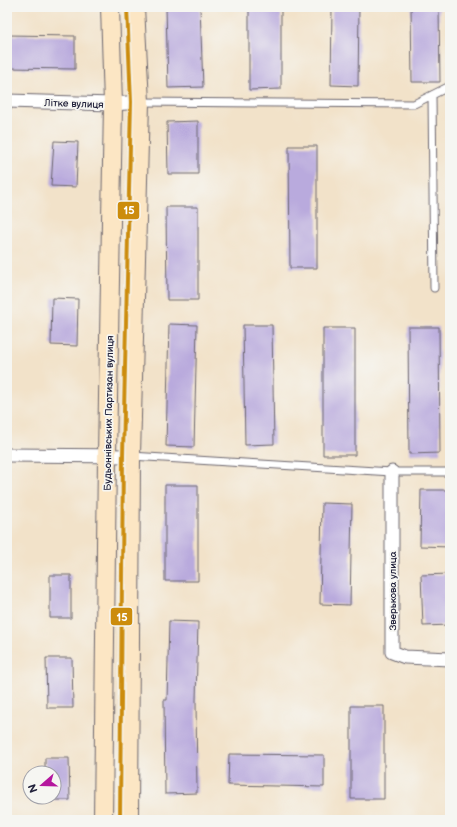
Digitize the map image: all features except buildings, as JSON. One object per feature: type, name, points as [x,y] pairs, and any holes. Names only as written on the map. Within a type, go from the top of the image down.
[{"type":"main road","name":"Будьоннівських Партизан вулиця","points":[[103,820],[113,104],[110,7]]},
{"type":"main road","points":[[129,820],[131,456],[140,102],[135,7]]},
{"type":"street","name":"Літке вулиця","points":[[7,101],[113,104],[140,102]]},
{"type":"street","points":[[7,455],[131,456]]},
{"type":"street","name":"Зверькова улица","points":[[392,472],[392,652],[405,657],[450,659]]},
{"type":"lane","points":[[140,102],[414,104],[450,86]]},
{"type":"lane","points":[[432,95],[434,288]]},
{"type":"lane","points":[[131,456],[392,472],[450,472]]},
{"type":"transit line","name":"15","points":[[120,820],[123,456],[131,102],[127,7]]}]
